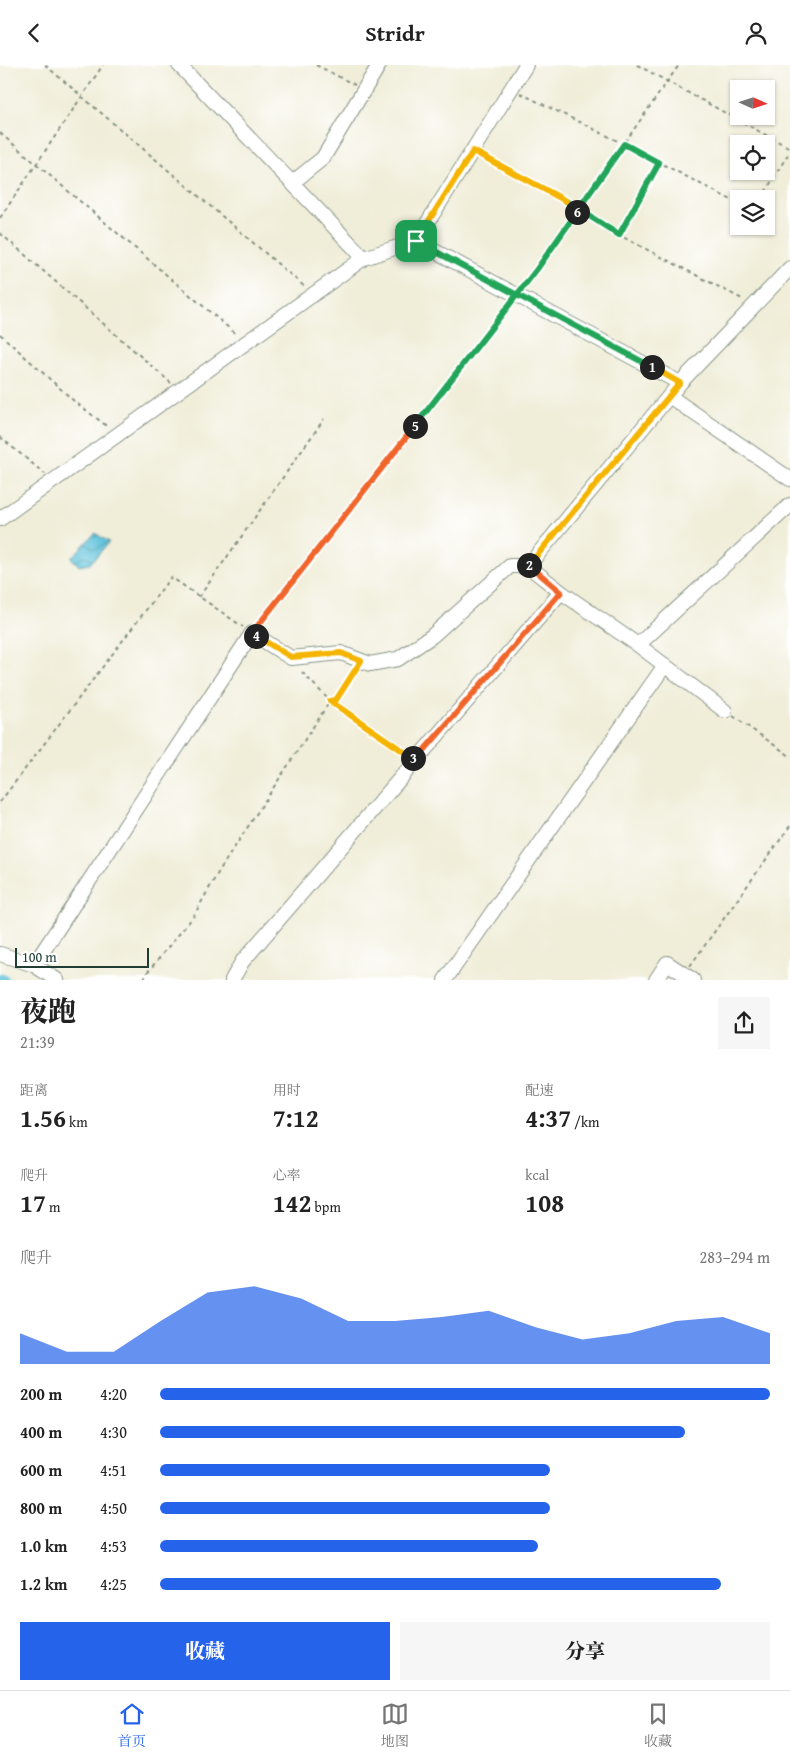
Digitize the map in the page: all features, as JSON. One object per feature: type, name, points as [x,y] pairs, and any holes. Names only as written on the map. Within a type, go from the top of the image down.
[{"type":"street","points":[[179,65],[364,258]]},
{"type":"street","points":[[292,183],[323,158],[379,65]]},
{"type":"street","points":[[0,519],[364,258],[416,241],[526,65]]},
{"type":"street","points":[[416,241],[680,383]]},
{"type":"street","points":[[528,566],[680,383],[790,268]]},
{"type":"street","points":[[669,396],[790,479]]},
{"type":"street","points":[[638,645],[790,505]]},
{"type":"street","points":[[34,965],[252,633],[291,657],[341,653],[370,664],[398,659],[432,636],[510,566],[528,566],[561,592],[638,645],[725,711]]},
{"type":"street","points":[[232,980],[242,962],[561,592]]},
{"type":"street","points":[[445,980],[665,665]]},
{"type":"street","points":[[0,954],[34,965],[57,980]]},
{"type":"street","points":[[656,980],[667,963],[689,977]]},
{"type":"path","points":[[44,65],[313,294]]},
{"type":"path","points":[[0,218],[103,65]]},
{"type":"path","points":[[316,65],[364,89]]},
{"type":"path","points":[[637,65],[790,149],[766,190]]},
{"type":"path","points":[[0,802],[170,577],[252,633],[517,294],[679,65]]},
{"type":"path","points":[[511,89],[624,144],[730,199]]},
{"type":"path","points":[[0,133],[236,334],[252,338]]},
{"type":"path","points":[[473,151],[579,208],[619,235],[754,306]]},
{"type":"path","points":[[619,235],[659,163]]},
{"type":"path","points":[[0,233],[179,390]]},
{"type":"path","points":[[0,334],[74,401],[117,435]]},
{"type":"path","points":[[199,597],[324,419]]},
{"type":"path","points":[[0,437],[53,481]]},
{"type":"path","points":[[144,980],[146,974],[193,917],[220,871],[330,701],[336,700],[361,661]]},
{"type":"path","points":[[302,672],[330,701],[416,760]]},
{"type":"path","points":[[725,711],[790,756]]},
{"type":"path","points":[[689,977],[790,825]]},
{"type":"water","points":[[95,533],[109,542],[90,564],[79,566],[71,558]]},
{"type":"waterway","points":[[0,978],[4,980]]},
{"type":"route","points":[[416,241],[473,151],[579,208],[619,235],[659,163],[624,144],[579,208],[537,269],[517,294],[252,633],[291,657],[341,653],[361,661],[336,700],[330,701],[416,760],[561,592],[528,566],[680,383],[517,294],[416,241]]}]
